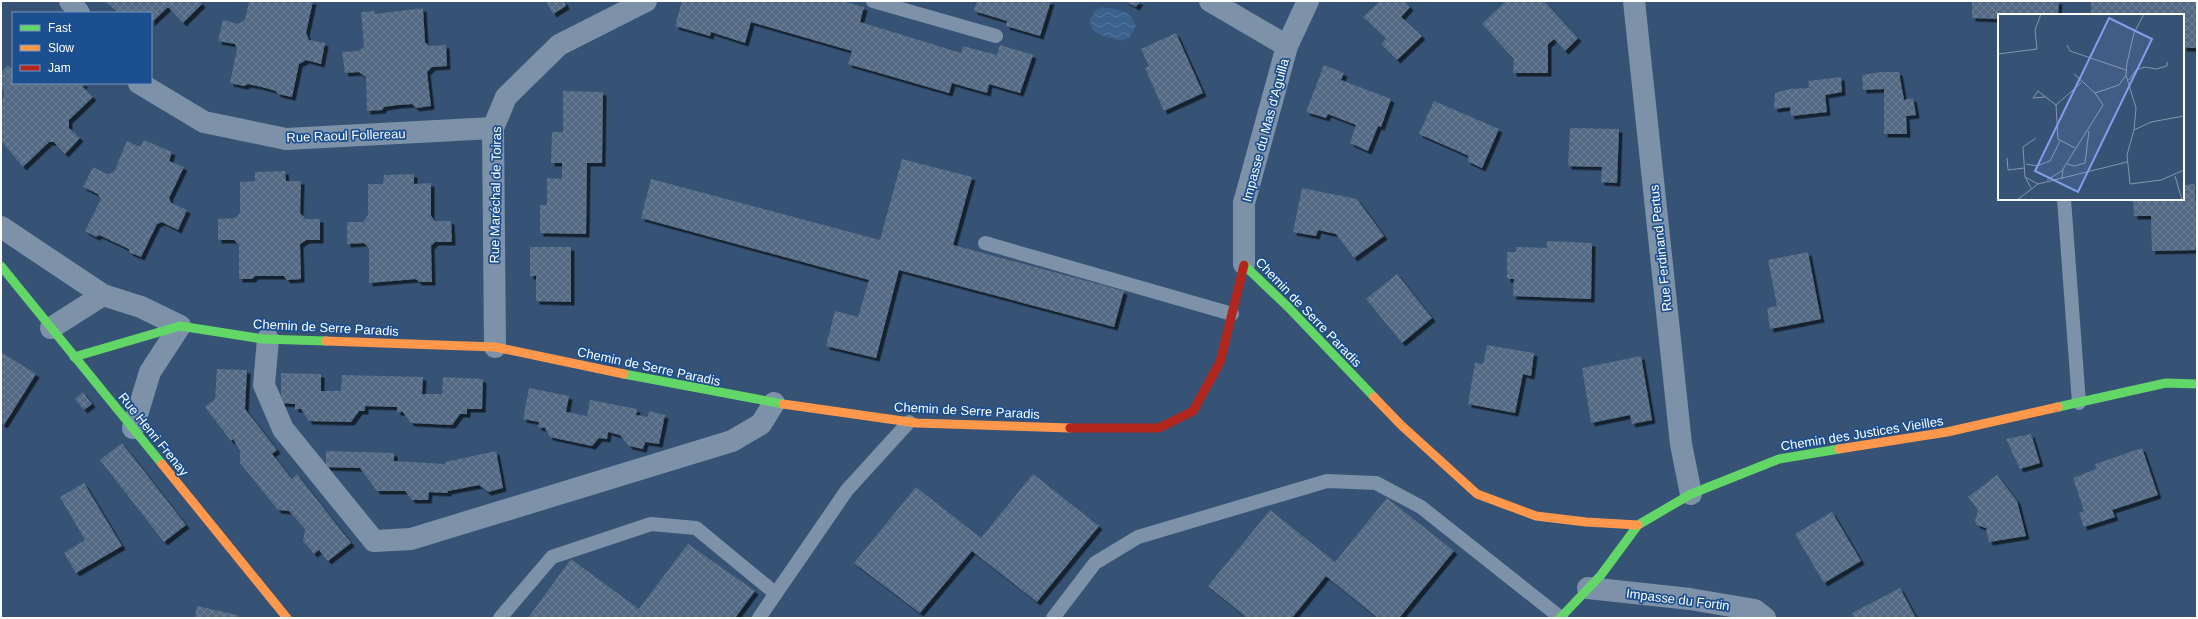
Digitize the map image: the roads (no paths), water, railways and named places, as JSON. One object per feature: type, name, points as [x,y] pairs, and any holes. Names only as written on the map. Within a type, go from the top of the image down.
[{"type":"street","points":[[70,1],[78,12]]},
{"type":"street","name":"Rue Maréchal de Toiras","points":[[495,347],[493,128],[506,97],[559,45],[646,1]]},
{"type":"street","points":[[1210,1],[1287,46]]},
{"type":"street","name":"Impasse du Mas d'Aguilla","points":[[1244,264],[1244,203],[1287,46],[1308,1]]},
{"type":"street","name":"Rue Ferdinand Pertus","points":[[1634,1],[1681,444],[1691,494]]},
{"type":"street","name":"Rue Raoul Follereau","points":[[141,84],[204,122],[286,139],[493,128]]},
{"type":"street","points":[[1,227],[103,295],[141,307],[180,326],[150,372],[133,428]]},
{"type":"street","name":"Chemin de Serre Paradis","points":[[74,356],[180,326],[268,339],[495,347],[689,388],[774,403],[909,422],[1118,429],[1159,428],[1194,411],[1220,362],[1244,264]]},
{"type":"street","name":"Chemin de Serre Paradis","points":[[1244,264],[1289,308],[1401,424],[1477,494],[1536,516],[1586,522],[1638,525]]},
{"type":"street","name":"Rue Henri Frenay","points":[[1,266],[287,618]]},
{"type":"street","points":[[51,328],[103,295]]},
{"type":"street","points":[[268,339],[264,385],[282,429],[374,541],[411,539],[732,441],[761,424],[774,403]]},
{"type":"street","name":"Chemin des Justices Vieilles","points":[[1561,618],[1588,588],[1638,525],[1691,494],[1780,459],[1947,432],[2166,383],[2197,384]]},
{"type":"street","name":"Impasse du Fortin","points":[[1588,588],[1690,599],[1755,610],[1764,618]]},
{"type":"lane","points":[[873,1],[996,36]]},
{"type":"lane","points":[[2064,200],[2078,402]]},
{"type":"lane","points":[[985,243],[1232,314]]},
{"type":"lane","points":[[759,618],[847,490],[909,422]]},
{"type":"lane","points":[[1053,618],[1095,563],[1138,537],[1327,481],[1376,483],[1421,507],[1561,618]]},
{"type":"lane","points":[[500,618],[552,557],[651,524],[696,528],[775,593]]},
{"type":"water","points":[[1102,7],[1123,11],[1130,16],[1136,26],[1129,38],[1121,41],[1098,34],[1092,29],[1090,19],[1097,9]]}]
